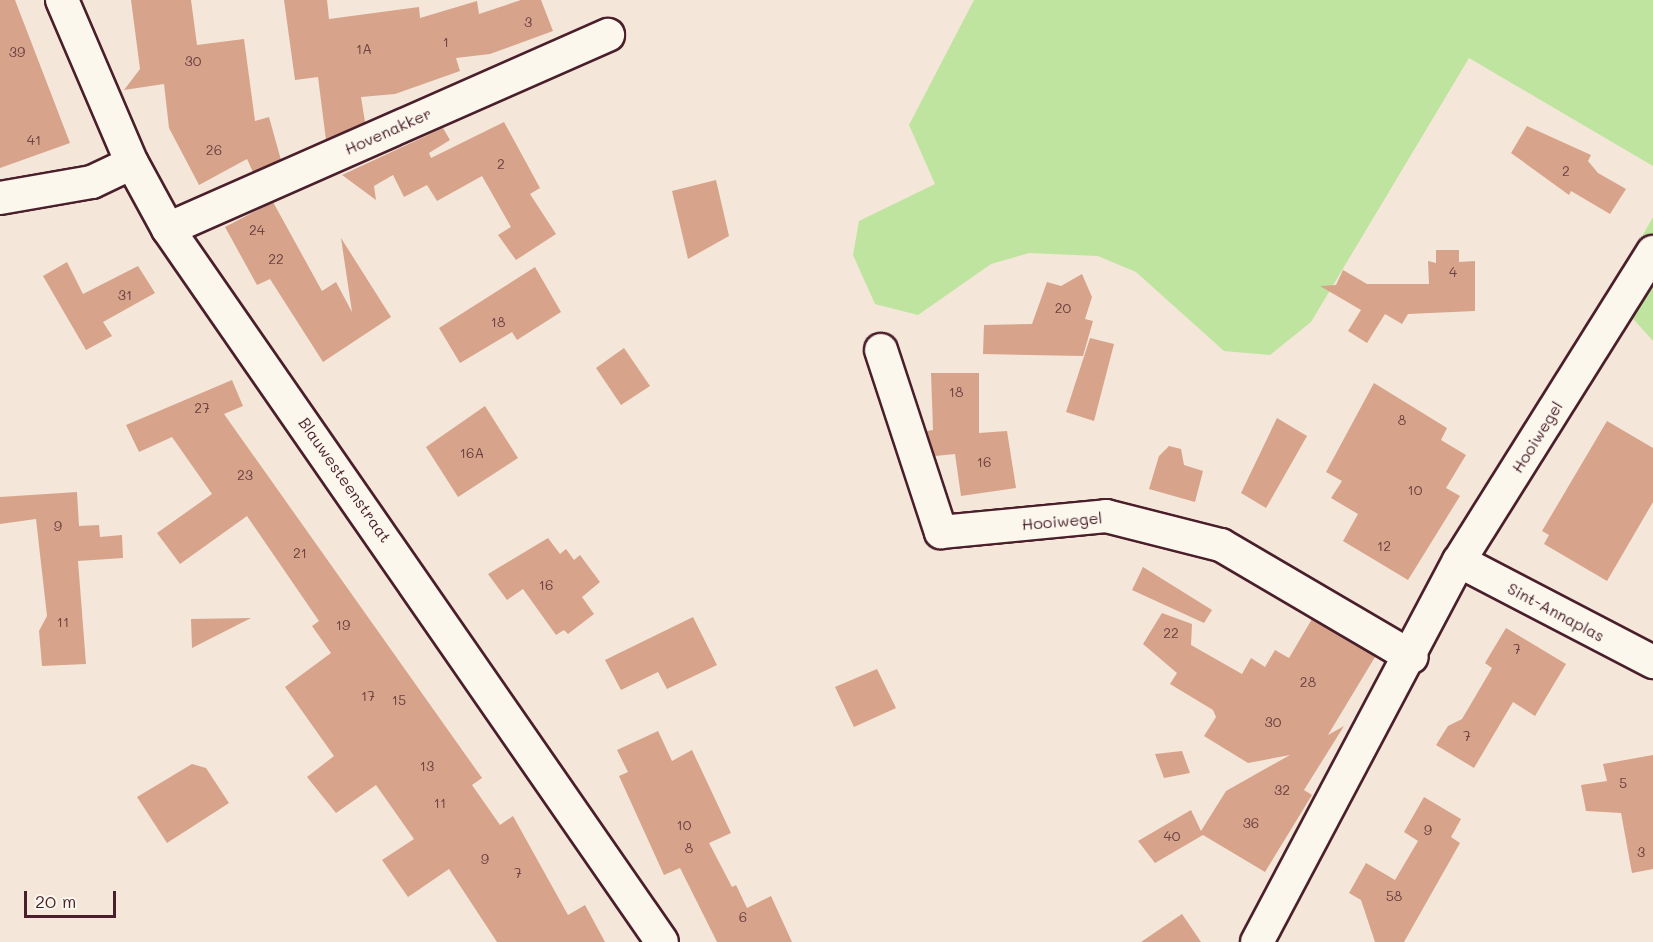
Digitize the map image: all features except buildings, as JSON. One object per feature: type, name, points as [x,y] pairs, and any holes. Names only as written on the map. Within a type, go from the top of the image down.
[{"type":"street","name":"Blauwesteenstraat","points":[[62,0],[132,163],[168,229],[662,942]]},
{"type":"street","name":"Hovenakker","points":[[168,229],[608,35]]},
{"type":"street","points":[[0,198],[92,182],[132,163]]},
{"type":"street","name":"Hooiwegel","points":[[1257,942],[1412,657],[1459,561],[1653,252]]},
{"type":"street","name":"Hooiwegel","points":[[881,350],[941,532],[1106,516],[1221,545],[1412,657]]},
{"type":"street","name":"Sint-Annaplas","points":[[1459,561],[1653,663]]},
{"type":"green space","points":[[974,0],[1653,0],[1653,166],[1469,58],[1311,322],[1270,355],[1224,351],[1136,272],[1098,256],[1029,253],[991,264],[918,315],[875,304],[853,255],[859,221],[935,184],[909,125]]},
{"type":"green space","points":[[1653,217],[1653,341],[1610,293]]}]
